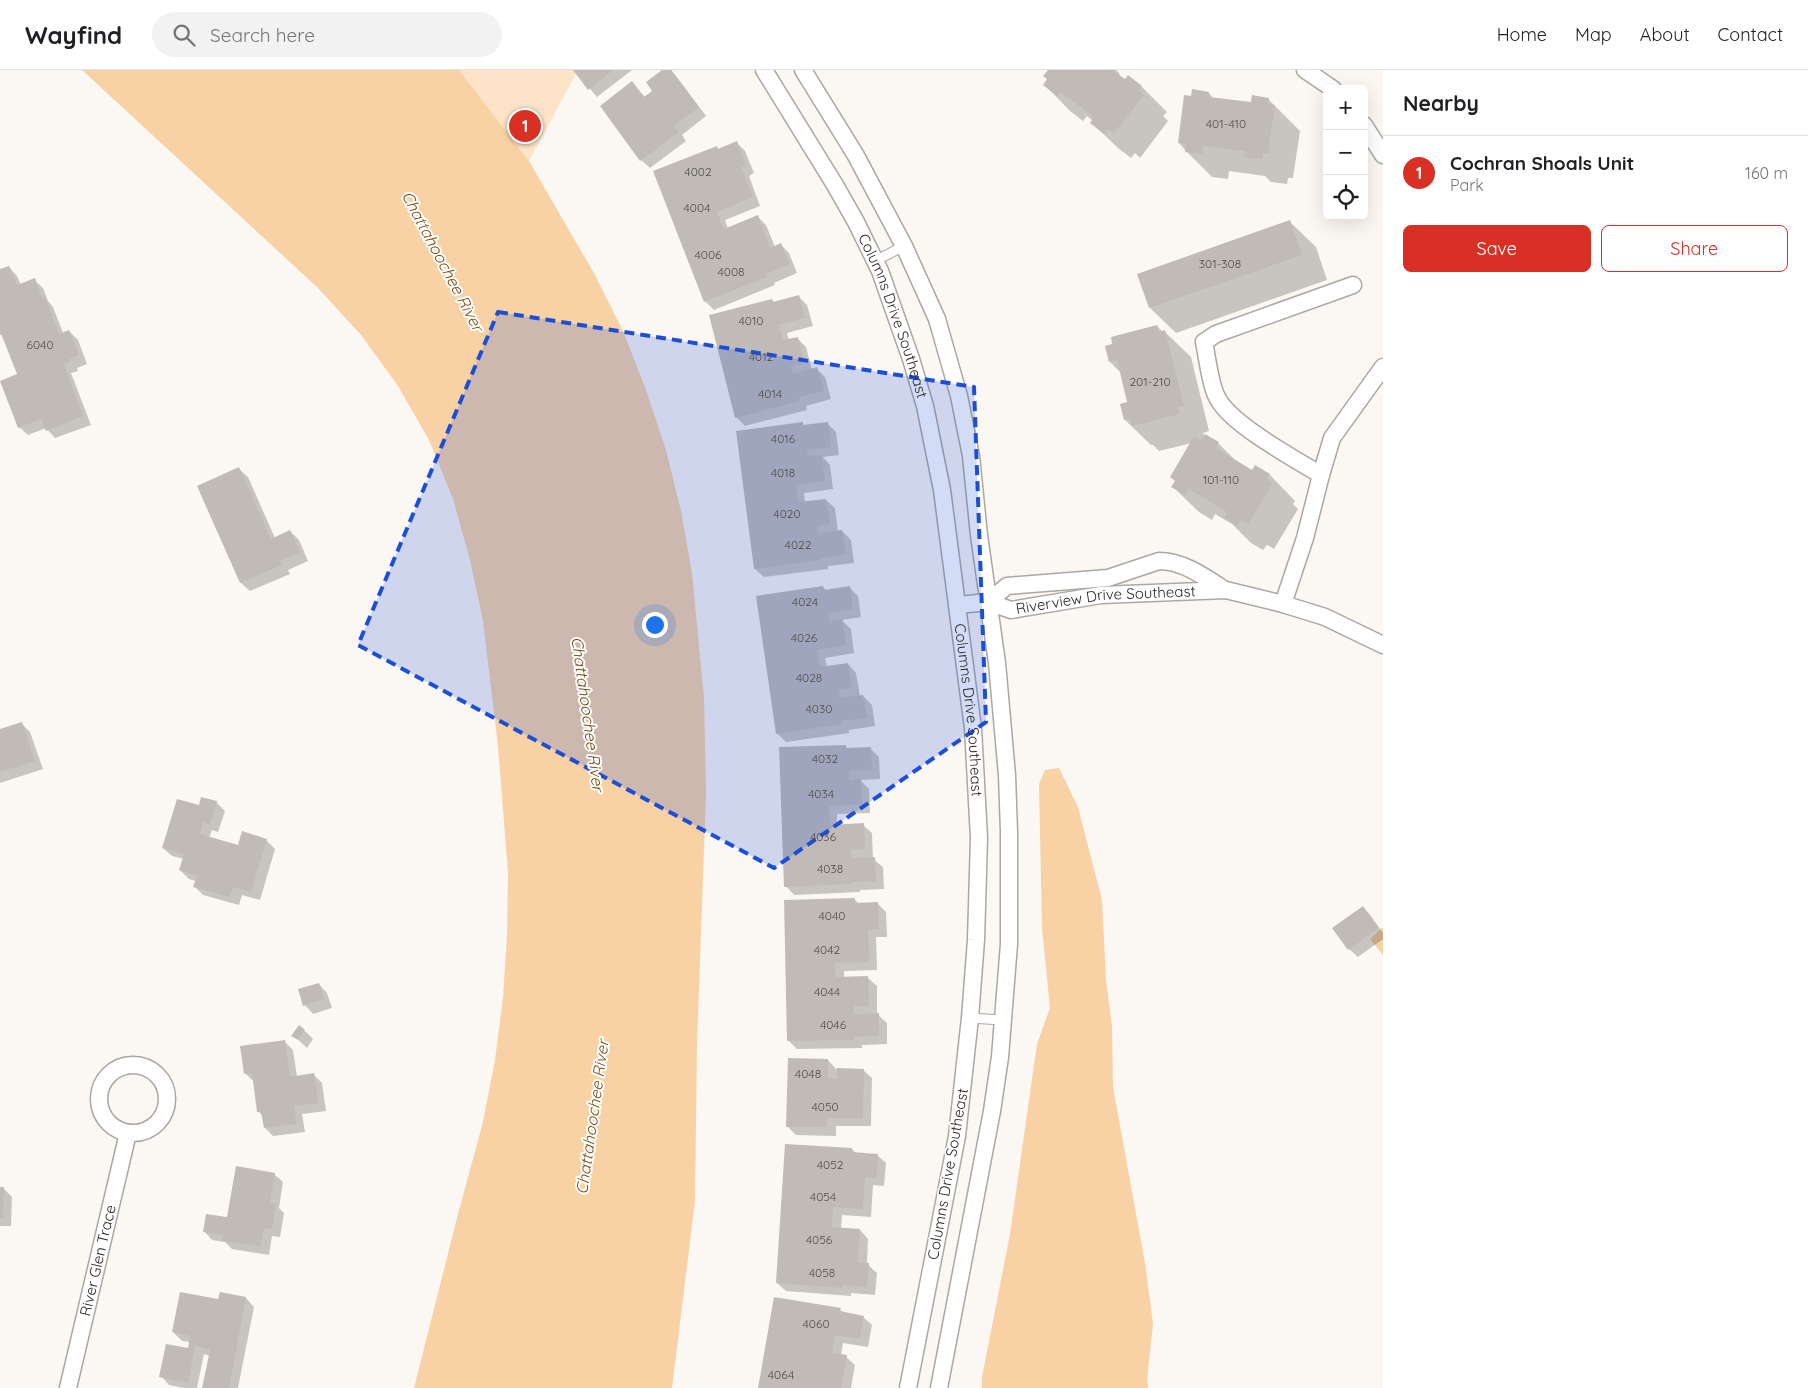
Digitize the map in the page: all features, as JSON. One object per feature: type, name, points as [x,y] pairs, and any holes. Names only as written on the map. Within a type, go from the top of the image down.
[{"type":"street","name":"Columns Drive Southeast","points":[[764,70],[835,185],[875,261],[894,310],[925,406],[942,490],[974,728],[979,838],[976,940],[970,1018],[957,1136],[908,1388]]},
{"type":"street","name":"Columns Drive Southeast","points":[[803,70],[855,154],[904,246],[936,319],[959,396],[971,456],[998,672],[1007,775],[1009,832],[1009,944],[1000,1057],[992,1111],[939,1388]]},
{"type":"street","points":[[1305,70],[1327,85]]},
{"type":"street","points":[[1367,130],[1383,156]]},
{"type":"street","points":[[1321,474],[1246,428],[1228,412],[1216,396],[1204,342],[1216,334],[1352,285]]},
{"type":"street","points":[[1283,604],[1305,538],[1332,438],[1383,367]]},
{"type":"street","name":"Riverview Drive Southeast","points":[[958,605],[988,602],[1011,610],[1099,587],[1108,578],[1150,562],[1166,561],[1193,570],[1226,590]]},
{"type":"street","name":"Riverview Drive Southeast","points":[[988,602],[1007,586],[1226,590],[1283,604],[1324,617],[1383,645]]},
{"type":"street","points":[[140,1066],[150,1070],[159,1077],[165,1088],[167,1099],[160,1121],[151,1128],[140,1132],[128,1133],[118,1130],[109,1124],[102,1115],[99,1105],[99,1094],[109,1075],[118,1069],[140,1066]]},
{"type":"street","name":"River Glen Trace","points":[[68,1388],[128,1133]]},
{"type":"lane","points":[[875,261],[904,246]]},
{"type":"lane","points":[[970,1018],[1002,1020]]},
{"type":"highlighted area","points":[[498,312],[974,387],[986,722],[774,868],[358,645]]},
{"type":"shaded area","points":[[459,70],[578,70],[529,161]]},
{"type":"water","name":"Chattahoochee River","points":[[82,70],[459,70],[529,161],[595,275],[623,331],[646,390],[666,450],[681,511],[692,573],[704,698],[706,793],[697,1045],[695,1201],[672,1388],[414,1388],[483,1122],[495,1060],[503,998],[508,872],[498,746],[483,621],[470,560],[453,499],[429,440],[398,386],[361,335],[318,288]]},
{"type":"water","points":[[1059,768],[1078,807],[1102,900],[1106,980],[1112,1026],[1113,1087],[1145,1263],[1153,1324],[1147,1379],[1148,1388],[982,1388],[982,1377],[1010,1234],[1037,1044],[1050,1008],[1042,928],[1039,784],[1045,770]]},
{"type":"water","points":[[1383,927],[1383,955],[1370,939]]},
{"type":"building","points":[[573,70],[613,70],[588,90]]},
{"type":"building","points":[[662,70],[671,70],[699,107],[674,126],[679,132],[640,161],[600,106],[632,81],[644,97],[652,91],[646,82]]},
{"type":"building","points":[[1048,70],[1112,70],[1125,79],[1128,75],[1142,86],[1138,90],[1144,95],[1114,133],[1108,129],[1104,134],[1090,123],[1094,117],[1061,92],[1057,96],[1043,85],[1047,79],[1043,76]]},
{"type":"building","points":[[1192,89],[1209,92],[1209,97],[1251,102],[1252,95],[1269,98],[1268,104],[1275,105],[1268,153],[1263,153],[1262,159],[1244,157],[1245,151],[1203,146],[1202,154],[1185,152],[1186,144],[1178,143],[1184,95],[1191,96]]},
{"type":"building","points":[[737,141],[746,165],[741,167],[753,197],[717,212],[724,229],[758,215],[770,248],[781,243],[790,264],[766,274],[767,277],[704,302],[653,171],[717,146],[718,149]]},
{"type":"building","points":[[1290,220],[1302,255],[1149,308],[1137,274]]},
{"type":"building","points":[[9,266],[17,285],[35,278],[42,298],[45,297],[59,334],[69,330],[79,355],[69,359],[70,362],[64,364],[83,416],[46,431],[41,419],[18,428],[0,381],[17,374],[0,331],[0,269]]},
{"type":"building","points":[[799,295],[805,318],[779,325],[783,340],[798,337],[805,363],[791,367],[793,374],[817,367],[824,391],[799,397],[800,401],[735,418],[709,315],[772,299],[773,302]]},
{"type":"building","points":[[1157,325],[1159,332],[1165,330],[1184,406],[1178,407],[1180,414],[1132,426],[1130,419],[1124,420],[1120,404],[1127,402],[1117,360],[1109,362],[1105,346],[1112,344],[1111,337]]},
{"type":"building","points":[[803,422],[803,425],[828,422],[831,447],[807,450],[808,456],[822,455],[825,481],[796,485],[798,502],[826,499],[830,524],[817,526],[818,533],[842,530],[846,554],[820,558],[820,560],[754,569],[736,431]]},
{"type":"building","points":[[1205,434],[1219,442],[1216,448],[1252,470],[1255,465],[1270,474],[1267,479],[1273,483],[1248,524],[1241,520],[1237,526],[1224,517],[1227,512],[1189,489],[1186,495],[1171,487],[1175,481],[1170,477],[1194,436],[1201,440]]},
{"type":"building","points":[[239,467],[271,539],[290,530],[300,552],[280,561],[282,565],[240,583],[197,486]]},
{"type":"building","points":[[823,586],[824,590],[850,586],[853,609],[828,613],[829,621],[842,619],[846,645],[817,650],[820,667],[848,663],[852,688],[838,690],[839,698],[863,695],[867,718],[841,721],[842,724],[776,734],[756,596]]},
{"type":"building","points":[[22,722],[35,761],[0,772],[0,729]]},
{"type":"building","points":[[846,745],[846,748],[871,747],[872,770],[849,771],[849,780],[861,779],[862,804],[829,806],[830,825],[864,823],[865,849],[851,850],[851,858],[875,857],[876,881],[784,887],[779,747]]},
{"type":"building","points":[[201,797],[217,801],[210,825],[203,822],[200,834],[238,845],[242,831],[267,839],[251,892],[233,887],[230,897],[193,887],[197,876],[179,870],[184,854],[162,848],[177,799],[199,805]]},
{"type":"building","points":[[855,898],[855,903],[878,902],[879,929],[868,929],[869,962],[835,963],[836,977],[868,976],[869,1006],[854,1006],[854,1014],[879,1013],[879,1036],[854,1037],[854,1040],[787,1041],[784,900]]},
{"type":"building","points":[[1363,906],[1378,928],[1348,950],[1332,928]]},
{"type":"building","points":[[319,983],[324,999],[303,1006],[298,989]]},
{"type":"building","points":[[299,1025],[305,1030],[298,1040],[291,1036]]},
{"type":"building","points":[[285,1040],[290,1077],[314,1073],[318,1103],[294,1106],[297,1124],[264,1128],[261,1112],[257,1112],[252,1073],[244,1074],[240,1046]]},
{"type":"building","points":[[788,1058],[828,1059],[828,1079],[837,1079],[837,1068],[864,1069],[863,1118],[827,1118],[827,1127],[786,1127]]},
{"type":"building","points":[[785,1144],[852,1148],[852,1152],[878,1154],[876,1178],[865,1177],[863,1209],[833,1207],[832,1227],[860,1229],[858,1263],[869,1263],[867,1287],[843,1285],[842,1288],[776,1283]]},
{"type":"building","points":[[236,1166],[275,1173],[270,1202],[276,1204],[272,1229],[264,1228],[260,1247],[222,1241],[223,1235],[203,1232],[206,1214],[227,1217]]},
{"type":"building","points":[[0,1187],[4,1187],[3,1218],[0,1218]]},
{"type":"building","points":[[180,1292],[218,1299],[220,1292],[246,1297],[229,1388],[202,1388],[210,1350],[195,1346],[188,1383],[159,1377],[166,1344],[188,1348],[190,1336],[172,1332]]},
{"type":"building","points":[[774,1297],[841,1308],[840,1311],[864,1316],[859,1339],[835,1335],[832,1353],[847,1355],[841,1388],[758,1388]]},
{"type":"place","name":"Cochran Shoals Unit","points":[[525,126]]}]
